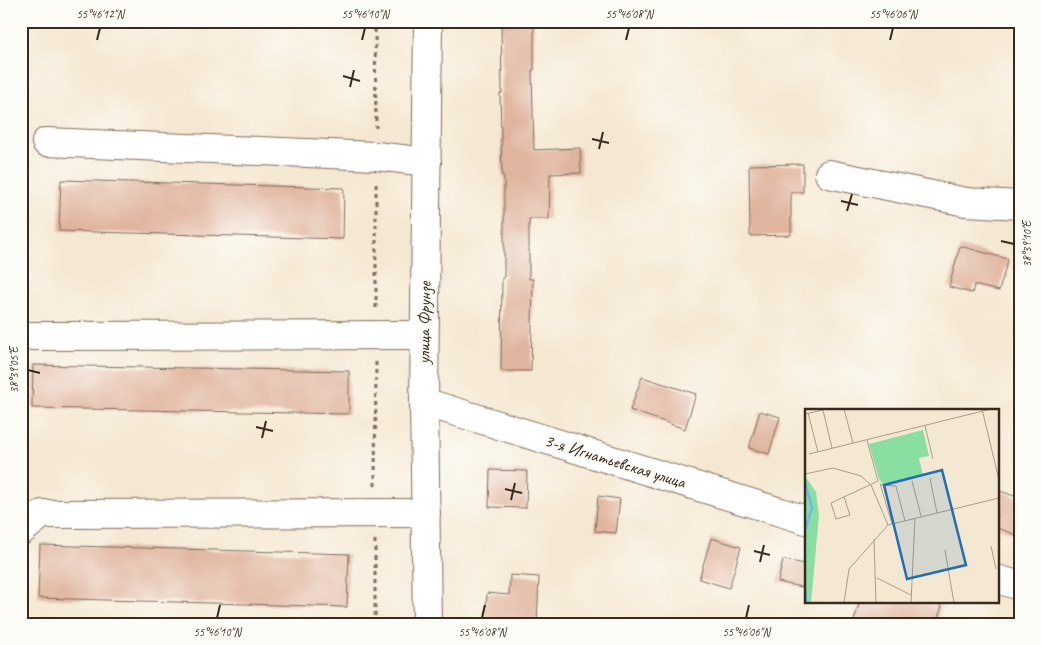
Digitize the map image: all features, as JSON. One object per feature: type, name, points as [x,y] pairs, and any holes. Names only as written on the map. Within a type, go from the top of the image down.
[{"type":"main road","name":"улица Фрунзе","points":[[427,624],[424,335],[428,21]]},
{"type":"main road","points":[[46,142],[376,156],[427,162]]},
{"type":"main road","points":[[829,174],[966,202],[1020,206]]},
{"type":"main road","points":[[32,336],[424,335]]},
{"type":"main road","name":"3-я Игнатьевская улица","points":[[424,402],[805,520]]},
{"type":"main road","points":[[21,531],[42,514],[426,514]]},
{"type":"main road","points":[[998,579],[1020,586]]},
{"type":"building","points":[[501,21],[534,21],[534,70],[532,70],[534,150],[580,148],[581,173],[550,174],[549,219],[529,219],[529,279],[533,279],[531,371],[501,371],[502,278],[504,278],[504,176],[502,176],[500,93],[502,93]]},
{"type":"building","points":[[803,164],[803,192],[791,192],[791,235],[750,236],[749,165]]},
{"type":"building","points":[[61,180],[344,188],[343,239],[59,231]]},
{"type":"building","points":[[960,246],[1008,259],[999,291],[974,285],[972,293],[949,287]]},
{"type":"building","points":[[33,365],[349,371],[349,414],[32,408]]},
{"type":"building","points":[[642,377],[696,394],[685,429],[630,410]]},
{"type":"building","points":[[760,411],[780,417],[769,454],[749,448]]},
{"type":"building","points":[[490,470],[527,471],[526,508],[489,507]]},
{"type":"building","points":[[998,490],[1020,498],[1020,536],[998,528]]},
{"type":"building","points":[[598,496],[620,499],[616,533],[595,531]]},
{"type":"building","points":[[711,538],[741,547],[729,588],[699,579]]},
{"type":"building","points":[[40,545],[349,554],[347,607],[38,598]]},
{"type":"building","points":[[783,560],[805,564],[805,588],[778,582]]},
{"type":"building","points":[[510,575],[539,577],[537,624],[485,624],[487,593],[509,595]]},
{"type":"building","points":[[860,602],[930,602],[942,606],[936,624],[853,624]]}]
